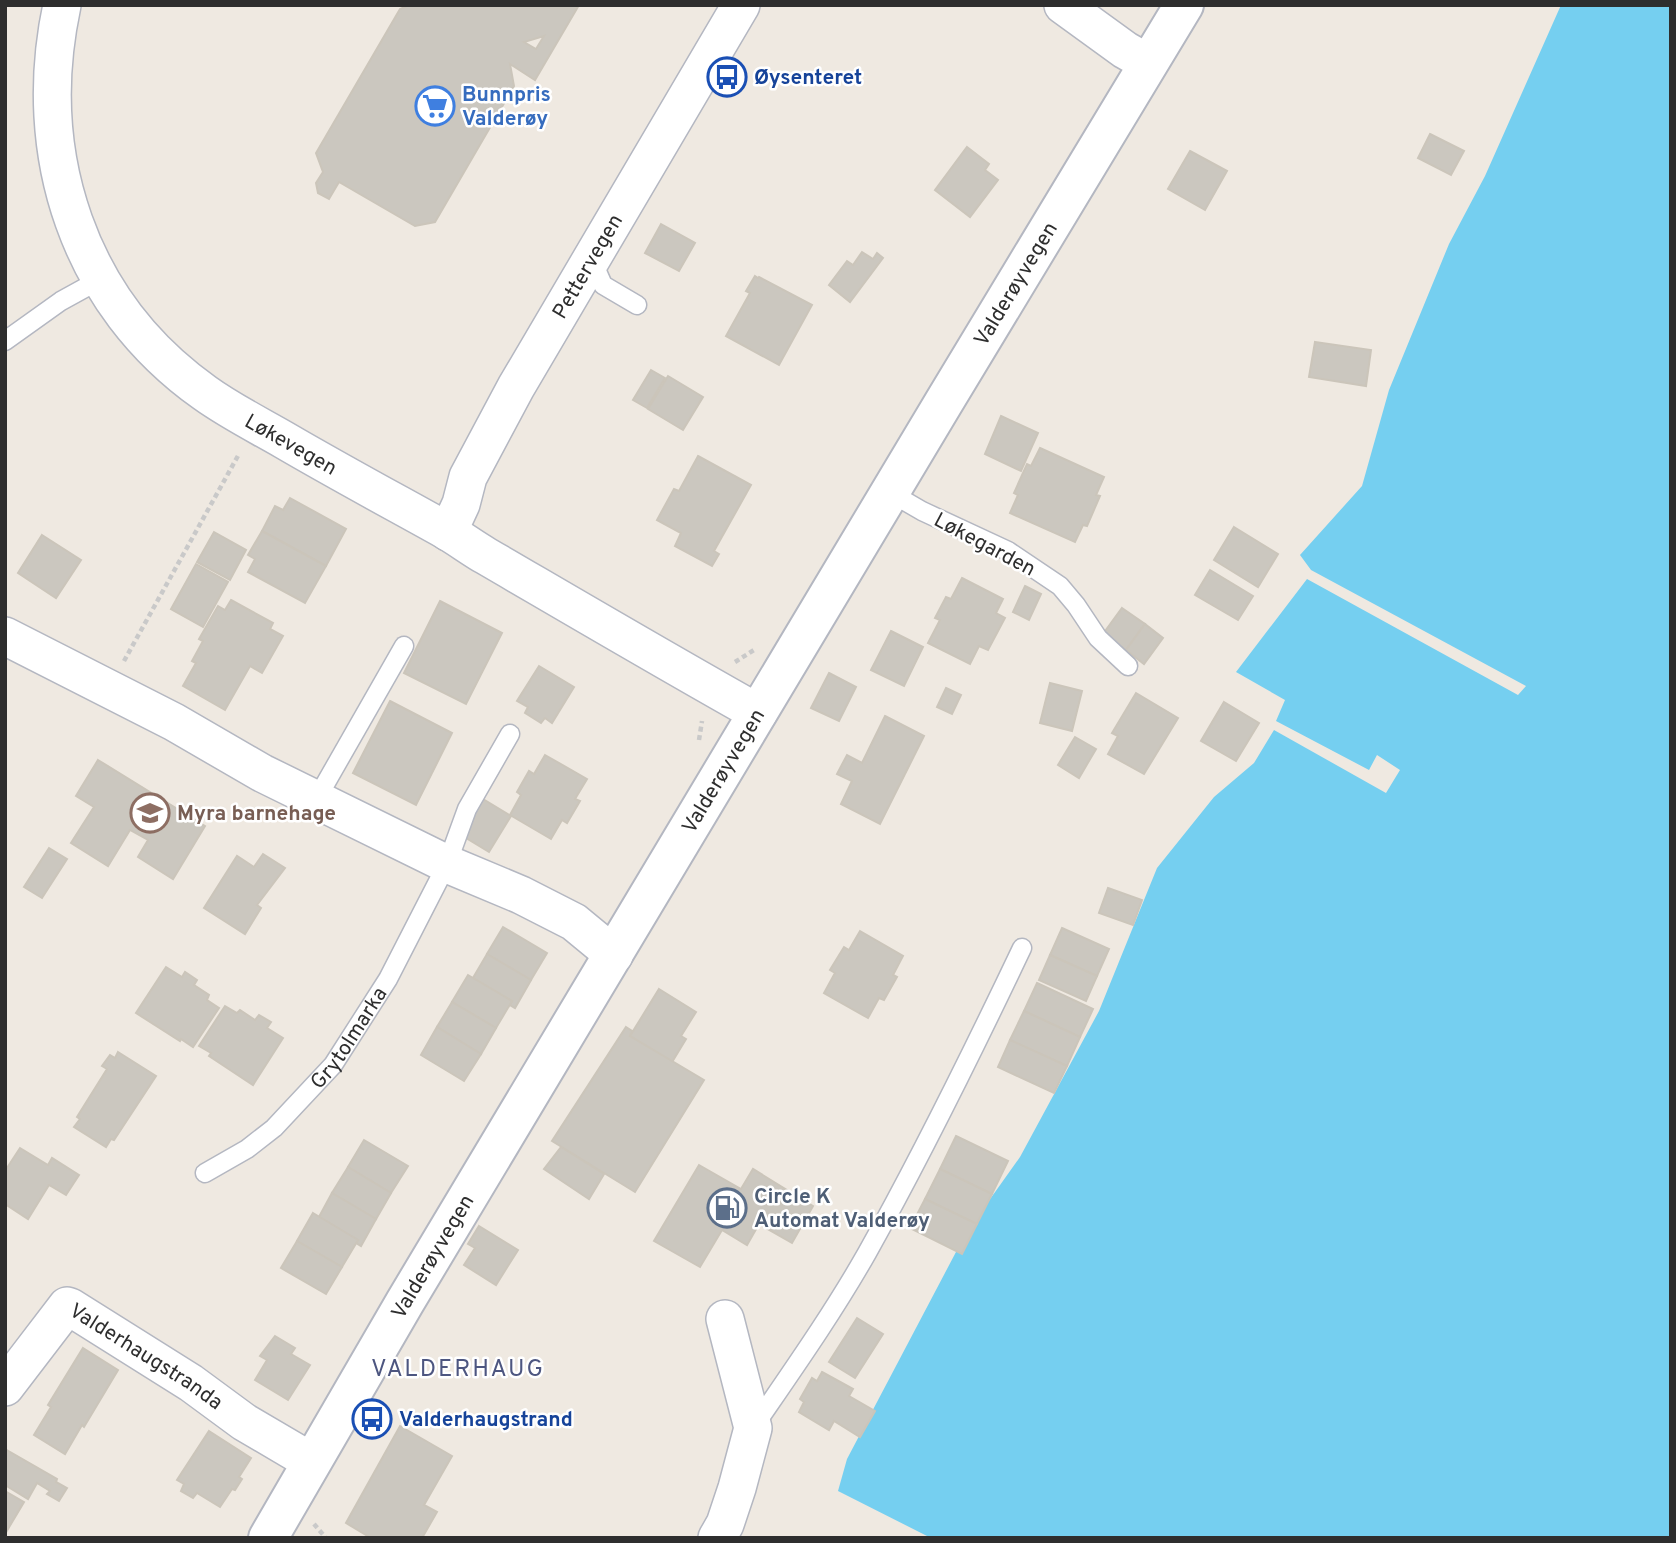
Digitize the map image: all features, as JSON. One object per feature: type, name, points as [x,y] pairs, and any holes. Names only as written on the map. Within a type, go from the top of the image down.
[{"type":"main road","name":"Valderøyvegen","points":[[268,1538],[405,1302],[1184,5]]},
{"type":"street","name":"Løkevegen","points":[[62,5],[52,67],[53,136],[67,202],[84,247],[117,305],[171,365],[205,393],[256,424],[448,532],[758,713]]},
{"type":"street","name":"Pettervegen","points":[[448,532],[461,504],[468,477],[516,387],[741,5]]},
{"type":"street","points":[[1063,5],[1125,50],[1148,63]]},
{"type":"street","points":[[5,636],[174,722],[262,773],[447,864],[521,895],[574,922],[614,955]]},
{"type":"street","name":"Valderhaugstranda","points":[[5,1387],[67,1306],[191,1383],[244,1422],[312,1462]]},
{"type":"street","points":[[717,1538],[725,1524],[737,1488],[753,1428],[725,1319]]},
{"type":"lane","points":[[591,257],[603,285],[637,305]]},
{"type":"lane","points":[[5,341],[61,301],[101,279]]},
{"type":"lane","name":"Løkegarden","points":[[891,493],[922,511],[1008,551],[1060,586],[1098,638],[1128,666]]},
{"type":"lane","points":[[316,800],[404,646]]},
{"type":"lane","name":"Grytolmarka","points":[[205,1172],[226,1162],[274,1128],[333,1065],[388,979],[447,864],[467,809],[510,734]]},
{"type":"lane","points":[[753,1428],[866,1254],[957,1084],[1022,948]]},
{"type":"path","points":[[111,690],[130,648],[256,424]]},
{"type":"water","points":[[1561,5],[1671,5],[1671,1538],[931,1538],[838,1491],[847,1459],[966,1233],[1020,1157],[1099,1011],[1157,868],[1214,797],[1254,763],[1274,730],[1386,793],[1400,770],[1377,755],[1369,770],[1276,721],[1285,700],[1236,672],[1307,579],[1518,695],[1526,686],[1311,570],[1300,555],[1362,486],[1389,390],[1449,244],[1485,176]]},
{"type":"building","points":[[409,5],[579,5],[535,80],[510,64],[514,86],[435,222],[415,226],[339,182],[329,199],[318,193],[316,183],[323,172],[316,153],[400,9]],"holes":[[[544,36],[536,49],[524,42]]]},
{"type":"building","points":[[1430,134],[1464,151],[1451,175],[1418,158]]},
{"type":"building","points":[[967,147],[989,164],[985,170],[998,180],[970,217],[935,190]]},
{"type":"building","points":[[1190,151],[1227,171],[1205,210],[1168,189]]},
{"type":"building","points":[[661,224],[695,243],[679,271],[645,253]]},
{"type":"building","points":[[862,252],[873,259],[877,253],[883,258],[850,302],[829,285],[847,261],[853,265]]},
{"type":"building","points":[[755,276],[812,305],[779,365],[726,336],[750,293],[746,291]]},
{"type":"building","points":[[1315,342],[1371,350],[1366,386],[1309,377]]},
{"type":"building","points":[[651,370],[665,378],[647,408],[633,400]]},
{"type":"building","points":[[668,376],[703,397],[683,430],[648,409]]},
{"type":"building","points":[[1001,416],[1038,433],[1021,471],[985,454]]},
{"type":"building","points":[[1040,448],[1104,477],[1096,495],[1100,496],[1087,526],[1083,525],[1075,542],[1010,513],[1018,495],[1014,493],[1027,464],[1031,466]]},
{"type":"building","points":[[698,456],[751,485],[714,551],[719,554],[712,566],[675,546],[681,533],[657,520],[674,489],[679,491]]},
{"type":"building","points":[[290,498],[346,529],[326,566],[262,531],[275,506],[283,510]]},
{"type":"building","points":[[1234,527],[1278,554],[1258,587],[1214,560]]},
{"type":"building","points":[[262,531],[326,566],[305,603],[248,572],[255,559],[248,555]]},
{"type":"building","points":[[214,532],[246,550],[230,580],[197,562]]},
{"type":"building","points":[[42,535],[81,560],[56,598],[18,573]]},
{"type":"building","points":[[196,564],[228,582],[203,627],[171,609]]},
{"type":"building","points":[[1210,570],[1253,596],[1238,620],[1195,595]]},
{"type":"building","points":[[962,578],[1003,599],[996,613],[1005,618],[988,650],[979,646],[970,664],[928,643],[940,620],[935,618],[946,597],[951,599]]},
{"type":"building","points":[[1025,586],[1041,594],[1029,620],[1013,612]]},
{"type":"building","points":[[231,600],[273,623],[270,629],[283,636],[262,673],[250,666],[225,710],[183,686],[196,663],[192,661],[203,641],[199,639],[218,606],[225,610]]},
{"type":"building","points":[[440,601],[502,633],[466,704],[404,673]]},
{"type":"building","points":[[1122,608],[1145,624],[1126,650],[1103,634]]},
{"type":"building","points":[[1145,624],[1163,638],[1144,664],[1126,650]]},
{"type":"building","points":[[891,631],[923,647],[904,686],[871,670]]},
{"type":"building","points":[[539,666],[574,687],[552,723],[545,718],[541,723],[525,713],[528,707],[517,701]]},
{"type":"building","points":[[829,673],[856,687],[839,721],[811,708]]},
{"type":"building","points":[[1050,683],[1082,691],[1072,731],[1040,723]]},
{"type":"building","points":[[946,688],[961,695],[952,714],[937,707]]},
{"type":"building","points":[[1136,693],[1178,718],[1144,774],[1108,754],[1118,736],[1112,733]]},
{"type":"building","points":[[390,701],[452,733],[416,805],[353,773]]},
{"type":"building","points":[[1224,702],[1259,723],[1236,761],[1201,741]]},
{"type":"building","points":[[885,716],[924,736],[880,824],[841,804],[852,781],[837,774],[847,755],[862,763]]},
{"type":"building","points":[[1075,737],[1096,749],[1079,778],[1058,765]]},
{"type":"building","points":[[545,755],[587,779],[575,799],[580,801],[567,823],[562,820],[551,839],[510,815],[521,795],[517,792],[529,771],[534,774]]},
{"type":"building","points":[[98,760],[205,826],[173,879],[138,857],[148,840],[130,830],[108,866],[71,843],[94,807],[76,796]]},
{"type":"building","points":[[483,799],[511,816],[489,852],[461,835]]},
{"type":"building","points":[[49,848],[67,859],[42,898],[24,887]]},
{"type":"building","points":[[263,854],[285,868],[257,905],[261,908],[245,934],[204,908],[237,856],[254,867]]},
{"type":"building","points":[[1108,888],[1142,900],[1133,925],[1099,913]]},
{"type":"building","points":[[503,927],[547,953],[531,980],[487,954]]},
{"type":"building","points":[[1062,928],[1109,949],[1097,976],[1050,955]]},
{"type":"building","points":[[860,931],[903,956],[893,975],[897,977],[884,1000],[879,998],[868,1018],[824,993],[835,973],[830,970],[844,947],[849,950]]},
{"type":"building","points":[[487,954],[531,980],[515,1008],[510,1005],[512,1001],[473,978]]},
{"type":"building","points":[[1050,955],[1097,976],[1086,1001],[1039,980]]},
{"type":"building","points":[[166,967],[182,977],[185,972],[197,980],[194,985],[209,995],[207,1000],[219,1008],[193,1047],[136,1013]]},
{"type":"building","points":[[468,975],[512,1001],[496,1028],[452,1002]]},
{"type":"building","points":[[1037,983],[1093,1009],[1080,1037],[1024,1011]]},
{"type":"building","points":[[659,989],[696,1012],[681,1036],[686,1039],[672,1062],[630,1036]]},
{"type":"building","points":[[452,1002],[496,1028],[481,1054],[437,1027]]},
{"type":"building","points":[[225,1006],[237,1013],[240,1010],[255,1020],[259,1015],[271,1022],[267,1028],[283,1038],[253,1085],[209,1056],[211,1053],[199,1046]]},
{"type":"building","points":[[1024,1011],[1080,1037],[1067,1066],[1010,1040]]},
{"type":"building","points":[[437,1027],[481,1054],[464,1081],[421,1055]]},
{"type":"building","points":[[626,1027],[632,1031],[630,1036],[704,1080],[635,1192],[552,1141]]},
{"type":"building","points":[[1010,1040],[1067,1066],[1054,1093],[998,1067]]},
{"type":"building","points":[[118,1052],[156,1076],[114,1140],[111,1139],[106,1147],[74,1127],[80,1119],[77,1117],[107,1069],[102,1066],[110,1055],[115,1058]]},
{"type":"building","points":[[956,1136],[1008,1161],[992,1194],[940,1169]]},
{"type":"building","points":[[364,1140],[408,1166],[391,1193],[348,1167]]},
{"type":"building","points":[[561,1147],[604,1174],[589,1199],[544,1169]]},
{"type":"building","points":[[20,1148],[48,1165],[52,1158],[79,1175],[66,1195],[49,1185],[28,1219],[5,1204],[5,1171]]},
{"type":"building","points":[[699,1165],[741,1189],[753,1169],[813,1206],[792,1243],[759,1224],[747,1245],[722,1230],[700,1267],[654,1241]]},
{"type":"building","points":[[348,1167],[391,1193],[376,1219],[332,1193]]},
{"type":"building","points":[[940,1169],[992,1194],[977,1224],[925,1199]]},
{"type":"building","points":[[332,1193],[376,1219],[361,1246],[356,1243],[358,1240],[319,1217]]},
{"type":"building","points":[[925,1199],[977,1224],[962,1254],[910,1228]]},
{"type":"building","points":[[313,1213],[358,1240],[342,1267],[297,1241]]},
{"type":"building","points":[[479,1226],[518,1250],[496,1285],[464,1265],[475,1248],[468,1244]]},
{"type":"building","points":[[297,1241],[342,1267],[326,1294],[281,1268]]},
{"type":"building","points":[[857,1318],[883,1334],[855,1378],[829,1362]]},
{"type":"building","points":[[275,1336],[295,1348],[291,1354],[310,1365],[288,1400],[255,1380],[267,1360],[260,1356]]},
{"type":"building","points":[[83,1348],[118,1370],[65,1454],[34,1435],[51,1407],[48,1405]]},
{"type":"building","points":[[822,1372],[853,1389],[849,1396],[875,1411],[860,1437],[834,1421],[829,1430],[799,1412],[804,1402],[800,1399],[812,1378],[817,1381]]},
{"type":"building","points":[[400,1426],[452,1456],[424,1505],[437,1512],[422,1538],[371,1538],[346,1523]]},
{"type":"building","points":[[209,1431],[251,1458],[239,1477],[242,1479],[220,1507],[197,1493],[193,1498],[181,1491],[184,1484],[177,1480]]},
{"type":"building","points":[[5,1449],[57,1479],[56,1482],[67,1488],[59,1501],[47,1494],[50,1491],[37,1483],[28,1499],[5,1485]]},
{"type":"building","points":[[5,1491],[24,1502],[5,1534]]},
{"type":"place","name":"Øysenteret","points":[[727,77]]},
{"type":"place","name":"Bunnpris Valderøy","points":[[435,106]]},
{"type":"place","name":"Myra barnehage","points":[[150,813]]},
{"type":"place","name":"Circle K Automat Valderøy","points":[[727,1208]]},
{"type":"place","name":"Valderhaugstrand","points":[[372,1419]]},
{"type":"district","name":"VALDERHAUG","points":[[458,1368]]}]
